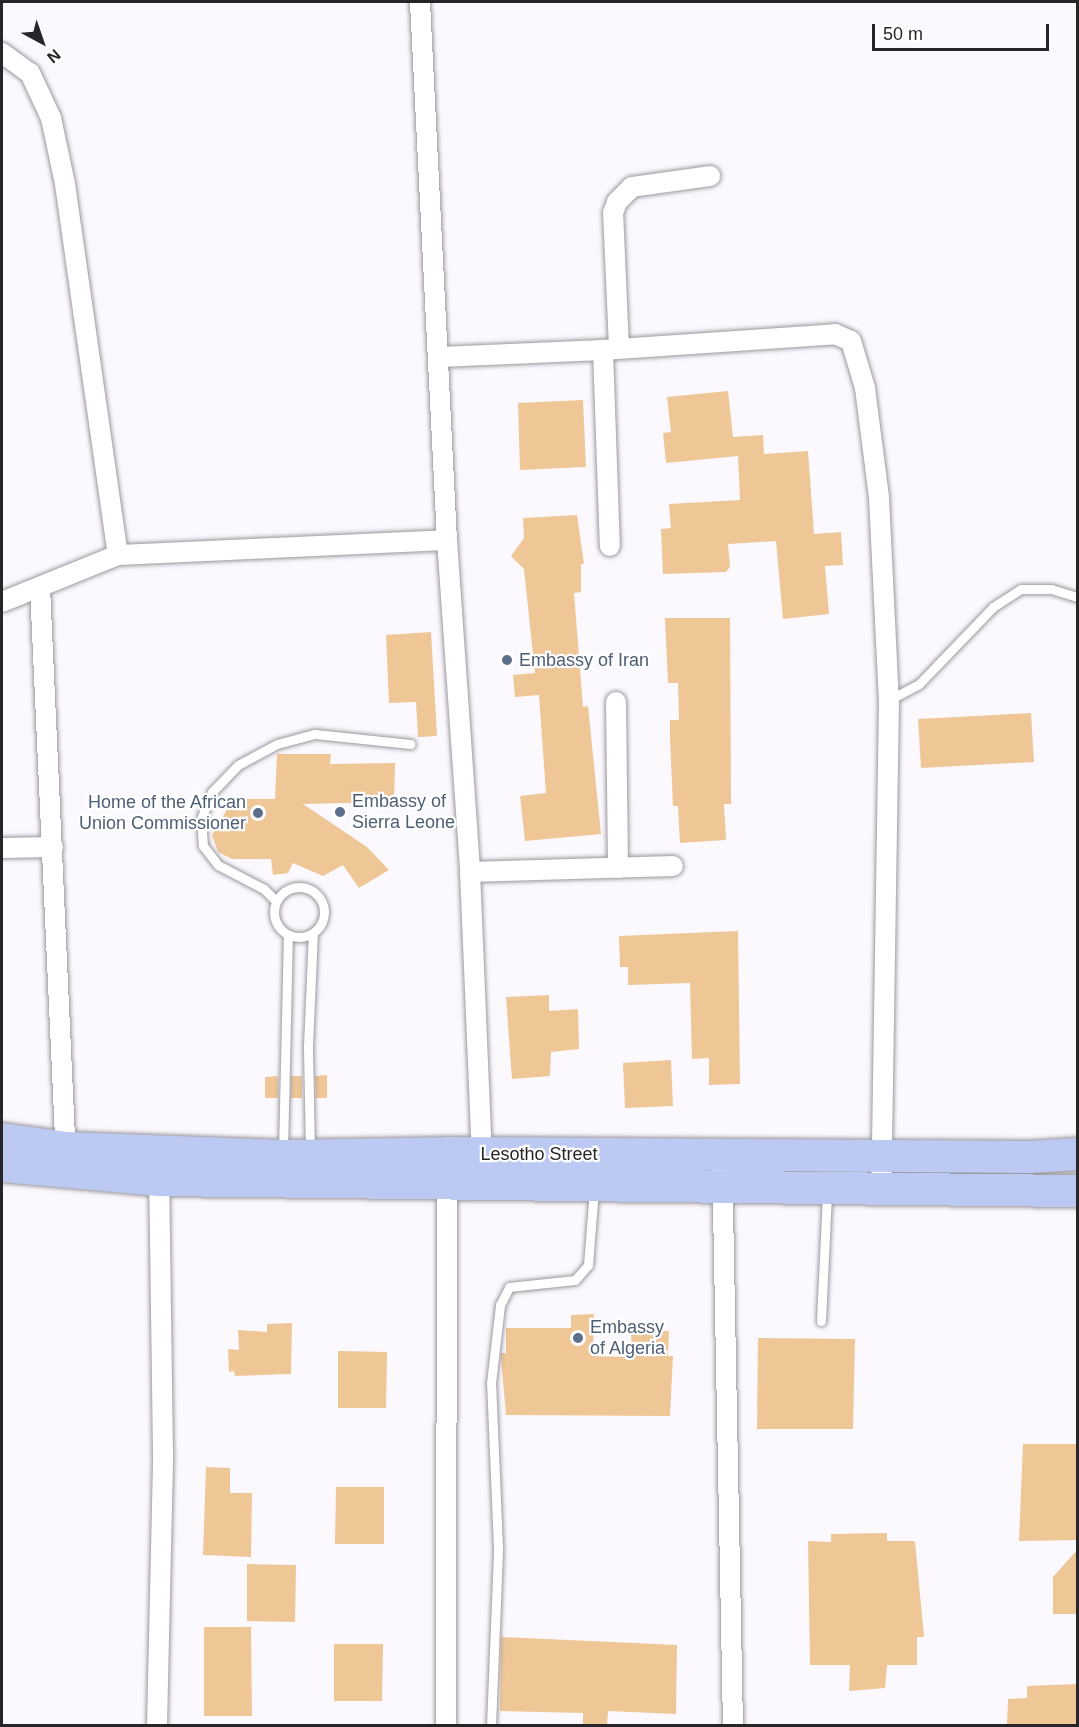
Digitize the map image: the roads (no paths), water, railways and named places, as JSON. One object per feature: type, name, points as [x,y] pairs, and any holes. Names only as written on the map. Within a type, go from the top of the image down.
[{"type":"main road","name":"Lesotho Street","points":[[2,1139],[66,1161]]},
{"type":"main road","name":"Lesotho Street","points":[[827,1172],[884,1154],[1030,1157],[1077,1154]]},
{"type":"main road","name":"Lesotho Street","points":[[2,1166],[66,1161],[159,1167],[447,1167],[827,1172],[881,1191],[1077,1191]]},
{"type":"street","points":[[420,2],[440,357],[447,540],[470,872],[482,1168]]},
{"type":"street","points":[[2,53],[30,73],[51,118],[65,184],[118,555]]},
{"type":"street","points":[[609,546],[613,213],[617,202],[632,187],[710,176]]},
{"type":"street","points":[[440,357],[611,349],[835,334],[851,341],[865,388],[879,498],[889,700],[884,1154],[881,1191]]},
{"type":"street","points":[[2,602],[118,555],[447,540]]},
{"type":"street","points":[[40,587],[66,1161]]},
{"type":"street","points":[[616,702],[618,868]]},
{"type":"street","points":[[2,848],[53,847]]},
{"type":"street","points":[[470,872],[673,866]]},
{"type":"street","points":[[157,1725],[163,1454],[159,1167]]},
{"type":"street","points":[[446,1725],[447,1167]]},
{"type":"street","points":[[721,1170],[733,1725]]},
{"type":"lane","points":[[889,700],[919,684],[993,607],[1021,589],[1051,589],[1077,597]]},
{"type":"lane","points":[[276,902],[264,889],[218,865],[203,846],[201,819],[212,792],[238,765],[277,744],[315,734],[410,744]]},
{"type":"lane","points":[[288,890],[312,891],[324,912],[313,933],[308,1046],[296,1168],[288,935],[274,917],[276,902],[288,890]]},
{"type":"lane","points":[[288,935],[301,937],[313,933]]},
{"type":"lane","points":[[491,1725],[498,1548],[491,1383],[500,1305],[509,1287],[575,1280],[588,1265],[596,1169]]},
{"type":"lane","points":[[821,1321],[827,1172]]},
{"type":"place","name":"Embassy of Iran","points":[[507,660]]},
{"type":"place","name":"Embassy of Sierra Leone","points":[[340,812]]},
{"type":"place","name":"Home of the African Union Commissioner","points":[[258,813]]},
{"type":"place","name":"Embassy of Algeria","points":[[578,1338]]}]
